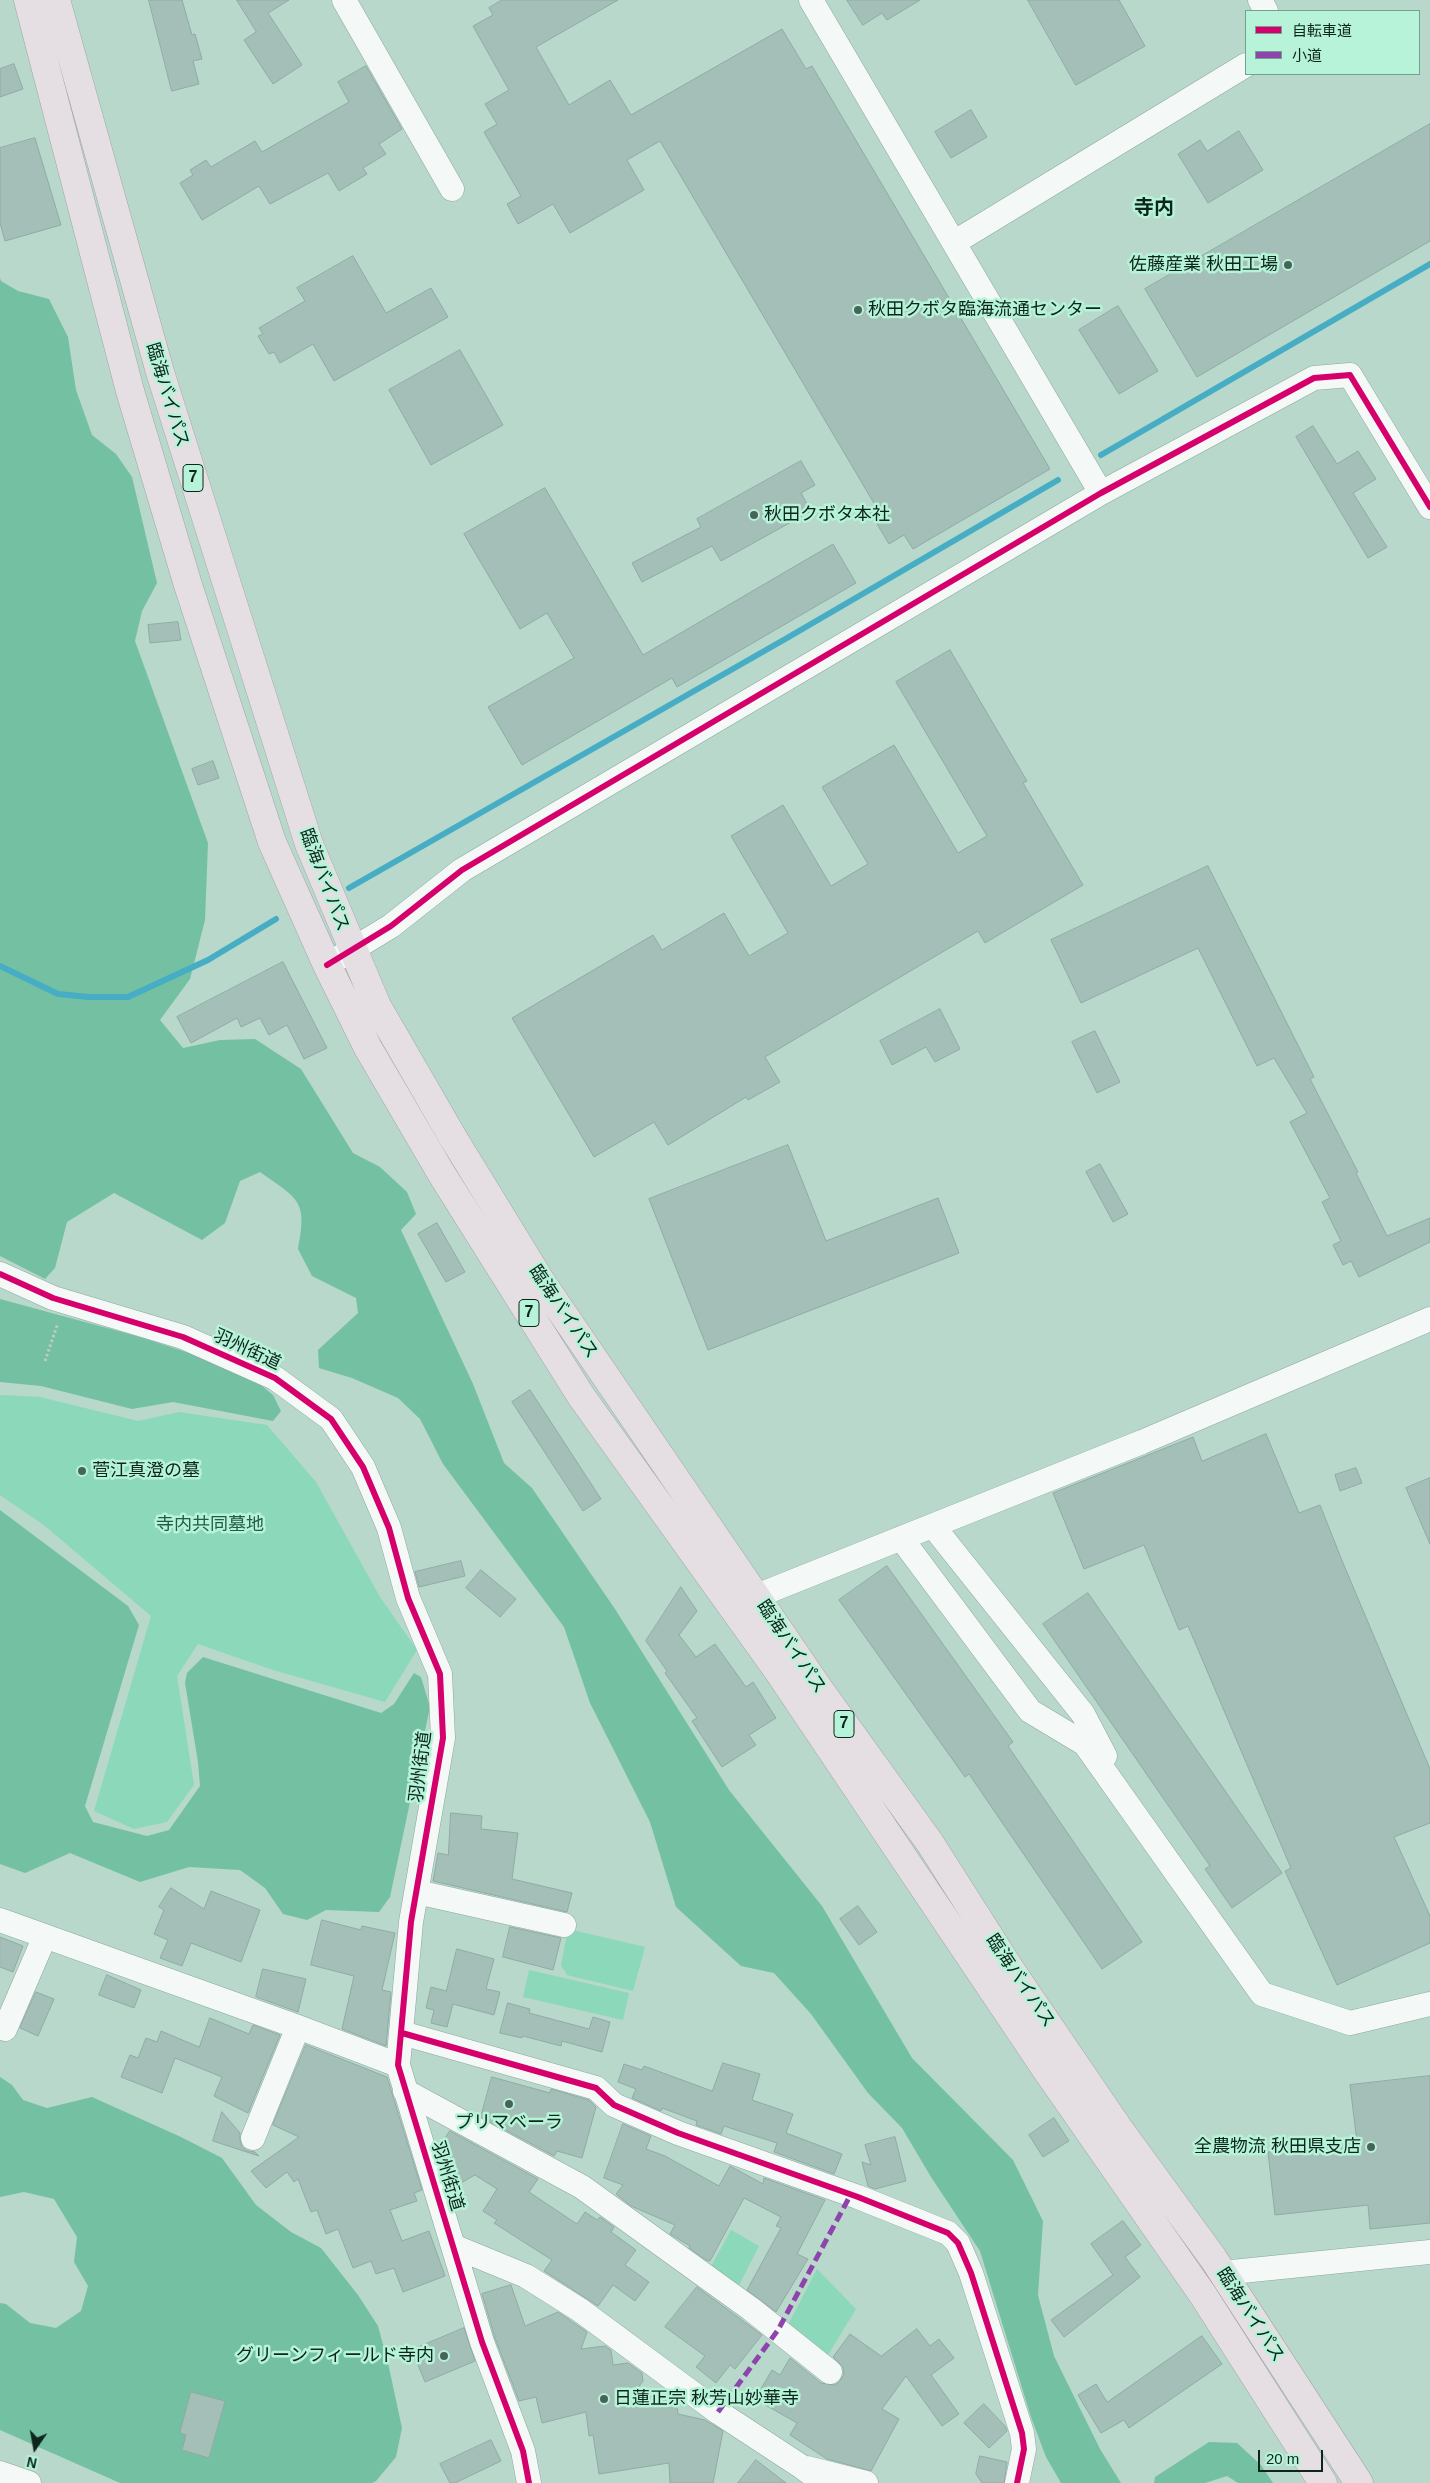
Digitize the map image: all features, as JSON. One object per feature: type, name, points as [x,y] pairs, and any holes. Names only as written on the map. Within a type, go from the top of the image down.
[{"type":"highway","name":"臨海バイパス","points":[[28,0],[130,391],[188,585],[272,842],[326,965],[368,1048],[441,1173],[581,1396],[686,1539],[776,1668],[1047,2071],[1203,2295],[1324,2483]]},
{"type":"highway","name":"臨海バイパス","points":[[56,0],[165,390],[309,844],[352,950],[382,1015],[452,1136],[542,1283],[819,1689],[930,1843],[1010,1969],[1117,2126],[1222,2273],[1359,2483]]},
{"type":"street","points":[[344,0],[452,189]]},
{"type":"street","points":[[812,0],[1101,493]]},
{"type":"street","points":[[955,242],[1245,66]]},
{"type":"street","points":[[326,965],[390,926],[462,870],[1101,493],[1314,378],[1350,375],[1430,507]]},
{"type":"street","name":"羽州街道","points":[[0,1274],[66,1302],[183,1338],[275,1378],[331,1419],[363,1467],[389,1528],[408,1598],[440,1674],[443,1738],[411,1922],[398,2065],[482,2342],[523,2451],[529,2483]]},
{"type":"street","points":[[731,1606],[1142,1442],[1430,1319]]},
{"type":"street","points":[[933,1526],[1083,1714],[1106,1760],[1268,1991],[1353,2017],[1430,1998]]},
{"type":"street","points":[[901,1538],[1030,1711],[1085,1744],[1262,1994],[1350,2023],[1430,2004]]},
{"type":"street","points":[[417,1892],[564,1925]]},
{"type":"street","points":[[0,1920],[298,2026],[398,2065]]},
{"type":"street","points":[[5,2029],[45,1936]]},
{"type":"street","points":[[253,2138],[298,2026]]},
{"type":"street","points":[[402,2033],[596,2088],[614,2105],[678,2133],[858,2197],[948,2234],[958,2243],[970,2273],[1022,2433],[1024,2449],[1017,2483]]},
{"type":"street","points":[[405,2091],[582,2187],[752,2309],[830,2372]]},
{"type":"street","points":[[453,2246],[526,2276],[564,2300],[718,2412],[802,2466],[824,2483]]},
{"type":"street","points":[[1222,2273],[1430,2252]]},
{"type":"street","points":[[802,2466],[866,2483]]},
{"type":"street","points":[[0,2473],[29,2483]]},
{"type":"path","points":[[45,1361],[66,1302]]},
{"type":"green space","points":[[0,278],[1,281],[18,291],[49,299],[68,337],[76,390],[92,435],[116,454],[132,477],[157,583],[142,611],[135,641],[208,843],[205,920],[190,979],[160,1020],[183,1048],[220,1040],[255,1039],[301,1069],[353,1153],[380,1167],[407,1192],[416,1214],[401,1230],[473,1384],[504,1463],[532,1488],[615,1609],[729,1790],[822,1906],[912,2058],[1013,2160],[1043,2221],[1038,2295],[1054,2356],[1100,2449],[1121,2483],[1061,2483],[1046,2457],[1031,2417],[980,2251],[931,2177],[902,2128],[868,2093],[811,2014],[774,1973],[741,1966],[676,1907],[650,1822],[590,1703],[564,1627],[443,1464],[420,1419],[398,1398],[352,1378],[319,1368],[318,1350],[358,1313],[356,1298],[312,1276],[298,1249],[302,1220],[297,1202],[291,1195],[260,1172],[240,1181],[225,1223],[202,1240],[114,1193],[67,1222],[55,1268],[45,1279],[0,1256]]},
{"type":"green space","points":[[0,1299],[140,1337],[244,1371],[273,1395],[281,1411],[273,1421],[173,1402],[132,1409],[41,1386],[0,1382]]},
{"type":"green space","name":"寺内共同墓地","points":[[0,1395],[40,1397],[138,1421],[179,1412],[267,1425],[316,1482],[380,1597],[417,1650],[385,1702],[273,1670],[198,1644],[177,1676],[194,1785],[167,1822],[134,1829],[94,1811],[151,1616],[45,1526],[0,1495]]},
{"type":"green space","points":[[0,1510],[128,1606],[139,1625],[85,1806],[93,1822],[147,1836],[169,1830],[200,1786],[185,1683],[187,1673],[203,1657],[381,1713],[394,1704],[414,1673],[421,1677],[430,1707],[390,1897],[379,1912],[326,1910],[307,1920],[283,1914],[265,1888],[240,1870],[189,1867],[140,1882],[70,1853],[25,1873],[0,1864]]},
{"type":"green space","points":[[568,1929],[645,1947],[633,1991],[567,1975],[561,1965]]},
{"type":"green space","points":[[529,1970],[629,1993],[623,2020],[523,1997]]},
{"type":"green space","points":[[0,2077],[12,2085],[23,2100],[47,2108],[92,2097],[181,2137],[222,2158],[256,2205],[291,2232],[321,2248],[358,2295],[378,2326],[388,2363],[402,2428],[396,2457],[376,2481],[372,2483],[120,2483],[0,2430],[0,2303],[6,2304],[30,2323],[56,2328],[81,2311],[88,2286],[74,2262],[77,2237],[54,2199],[24,2192],[0,2197]]},
{"type":"green space","points":[[731,2230],[759,2246],[736,2291],[708,2272]]},
{"type":"green space","points":[[817,2269],[856,2309],[825,2360],[792,2336],[789,2323]]},
{"type":"green space","points":[[1209,2442],[1237,2443],[1261,2465],[1273,2483],[1238,2483],[1227,2476],[1205,2483],[1154,2483],[1155,2477]]},
{"type":"building","points":[[149,0],[182,0],[192,35],[195,34],[202,59],[193,61],[199,84],[172,91]]},
{"type":"building","points":[[237,0],[289,0],[268,13],[302,65],[273,84],[244,40],[256,32]]},
{"type":"building","name":"秋田クボタ臨海流通センター","points":[[502,0],[618,0],[536,47],[569,105],[610,80],[631,115],[782,29],[806,69],[812,66],[1050,469],[913,549],[904,535],[889,544],[868,509],[875,505],[660,141],[627,160],[644,190],[570,233],[553,204],[518,224],[507,204],[521,196],[484,132],[497,124],[485,104],[509,90],[473,26],[493,15],[489,8]]},
{"type":"building","points":[[847,0],[920,0],[887,20],[882,13],[863,25]]},
{"type":"building","points":[[1028,0],[1119,0],[1145,46],[1076,85]]},
{"type":"building","points":[[14,64],[23,89],[0,97],[0,69]]},
{"type":"building","points":[[366,66],[402,129],[379,144],[386,154],[363,168],[367,174],[339,191],[328,173],[270,204],[259,186],[202,220],[180,183],[193,175],[190,170],[206,160],[211,167],[255,141],[262,152],[349,102],[338,82]]},
{"type":"building","points":[[971,110],[987,137],[951,158],[935,132]]},
{"type":"building","name":"佐藤産業 秋田工場","points":[[1430,124],[1430,241],[1197,377],[1145,289]]},
{"type":"building","points":[[1239,131],[1263,170],[1208,203],[1178,154],[1200,140],[1207,151]]},
{"type":"building","points":[[35,138],[61,225],[5,241],[0,223],[0,148]]},
{"type":"building","points":[[353,256],[386,313],[431,288],[448,317],[334,381],[313,344],[280,363],[274,352],[269,354],[258,336],[263,334],[259,328],[305,301],[297,288]]},
{"type":"building","points":[[1118,306],[1158,371],[1119,394],[1079,330]]},
{"type":"building","points":[[460,350],[503,425],[431,465],[389,390]]},
{"type":"building","points":[[1313,426],[1337,464],[1358,451],[1376,479],[1353,493],[1387,547],[1368,558],[1296,437]]},
{"type":"building","name":"秋田クボタ本社","points":[[801,461],[815,485],[801,493],[811,511],[721,561],[712,546],[642,582],[632,563],[701,527],[697,519]]},
{"type":"building","points":[[545,488],[643,655],[833,544],[856,583],[677,687],[672,678],[522,765],[488,707],[574,658],[547,613],[520,629],[464,534]]},
{"type":"building","points":[[178,622],[181,640],[150,643],[148,625]]},
{"type":"building","points":[[950,650],[1027,781],[1023,783],[1083,885],[985,943],[978,931],[765,1057],[780,1082],[748,1100],[746,1097],[668,1145],[654,1122],[594,1157],[512,1018],[653,935],[662,950],[724,913],[749,956],[788,933],[731,836],[783,805],[831,886],[868,864],[822,787],[894,745],[958,853],[987,836],[896,682]]},
{"type":"building","points":[[213,761],[219,778],[198,785],[192,769]]},
{"type":"building","points":[[1208,866],[1314,1077],[1310,1079],[1358,1172],[1356,1173],[1387,1236],[1430,1218],[1430,1242],[1359,1277],[1351,1261],[1343,1265],[1333,1245],[1341,1241],[1322,1202],[1330,1198],[1290,1122],[1307,1113],[1274,1058],[1257,1066],[1198,948],[1081,1003],[1051,940]]},
{"type":"building","points":[[283,962],[327,1048],[304,1059],[287,1025],[269,1035],[260,1018],[241,1027],[237,1018],[191,1043],[177,1017]]},
{"type":"building","points":[[940,1009],[960,1049],[935,1062],[926,1047],[892,1065],[880,1041]]},
{"type":"building","points":[[1095,1031],[1120,1082],[1097,1093],[1072,1042]]},
{"type":"building","points":[[788,1145],[826,1241],[938,1198],[959,1253],[708,1350],[649,1199]]},
{"type":"building","points":[[1100,1164],[1128,1214],[1113,1222],[1086,1172]]},
{"type":"building","points":[[437,1223],[465,1272],[446,1282],[418,1234]]},
{"type":"building","points":[[530,1390],[601,1499],[583,1511],[512,1402]]},
{"type":"building","points":[[1266,1434],[1299,1513],[1320,1505],[1430,1769],[1430,1823],[1394,1837],[1430,1916],[1430,1943],[1337,1985],[1285,1871],[1291,1868],[1188,1626],[1179,1630],[1144,1545],[1084,1569],[1053,1493],[1193,1437],[1202,1461]]},
{"type":"building","points":[[1356,1468],[1362,1483],[1340,1491],[1335,1475]]},
{"type":"building","points":[[1430,1478],[1430,1544],[1406,1488]]},
{"type":"building","points":[[461,1561],[465,1576],[419,1587],[415,1572]]},
{"type":"building","points":[[887,1566],[1013,1742],[1008,1746],[1142,1942],[1102,1969],[969,1774],[965,1777],[839,1600]]},
{"type":"building","points":[[481,1570],[516,1599],[500,1617],[466,1588]]},
{"type":"building","points":[[681,1587],[697,1611],[679,1635],[696,1657],[715,1644],[746,1687],[753,1682],[776,1718],[749,1735],[756,1745],[722,1767],[692,1721],[697,1718],[665,1673],[667,1671],[646,1641]]},
{"type":"building","points":[[1088,1593],[1282,1873],[1232,1908],[1205,1869],[1210,1866],[1043,1624]]},
{"type":"building","points":[[451,1813],[482,1816],[481,1829],[518,1833],[512,1879],[572,1893],[567,1912],[433,1881],[438,1853],[448,1855]]},
{"type":"building","points":[[171,1888],[204,1909],[211,1891],[260,1910],[241,1962],[191,1943],[182,1966],[160,1958],[168,1940],[154,1934],[164,1910],[159,1907]]},
{"type":"building","points":[[858,1906],[877,1932],[859,1945],[840,1919]]},
{"type":"building","points":[[322,1920],[361,1930],[362,1926],[395,1933],[382,1990],[391,1992],[386,2046],[342,2029],[354,1976],[311,1965]]},
{"type":"building","points":[[510,1927],[561,1938],[553,1970],[503,1957]]},
{"type":"building","points":[[0,1937],[23,1946],[13,1972],[0,1967]]},
{"type":"building","points":[[457,1949],[494,1959],[486,1989],[500,1992],[494,2015],[453,2004],[447,2027],[431,2023],[434,2010],[426,2008],[431,1987],[446,1991]]},
{"type":"building","points":[[263,1969],[306,1979],[298,2012],[256,1997]]},
{"type":"building","points":[[107,1975],[141,1990],[134,2008],[99,1995]]},
{"type":"building","points":[[36,1992],[54,1999],[38,2036],[20,2028]]},
{"type":"building","points":[[508,2003],[530,2009],[529,2013],[589,2029],[593,2017],[610,2022],[602,2052],[562,2041],[561,2046],[523,2036],[522,2038],[500,2033]]},
{"type":"building","points":[[210,2018],[249,2034],[253,2025],[280,2035],[248,2113],[214,2096],[222,2077],[175,2058],[162,2093],[121,2077],[130,2055],[138,2058],[146,2038],[157,2042],[161,2031],[199,2047]]},
{"type":"building","points":[[306,2045],[387,2077],[422,2190],[414,2193],[417,2201],[390,2210],[402,2241],[429,2231],[445,2276],[403,2292],[394,2268],[376,2274],[371,2261],[353,2268],[338,2229],[326,2234],[317,2210],[311,2212],[298,2179],[294,2182],[287,2172],[266,2188],[251,2171],[299,2137],[273,2125]]},
{"type":"building","points":[[723,2063],[760,2074],[752,2100],[793,2114],[786,2133],[842,2154],[834,2174],[774,2152],[777,2143],[724,2126],[721,2134],[696,2125],[697,2121],[662,2108],[661,2111],[632,2098],[636,2089],[618,2082],[624,2064],[642,2070],[644,2066],[712,2091]]},
{"type":"building","name":"全農物流 秋田県支店","points":[[1430,2076],[1430,2223],[1370,2229],[1368,2205],[1275,2215],[1268,2152],[1357,2142],[1350,2085]]},
{"type":"building","points":[[492,2077],[550,2093],[551,2089],[589,2100],[596,2107],[582,2158],[557,2151],[554,2156],[481,2117]]},
{"type":"building","points":[[222,2112],[240,2133],[242,2147],[248,2151],[255,2152],[259,2156],[213,2141]]},
{"type":"building","points":[[1054,2118],[1069,2141],[1043,2157],[1029,2135]]},
{"type":"building","points":[[623,2124],[651,2136],[646,2149],[665,2156],[719,2186],[730,2166],[763,2184],[764,2178],[825,2200],[797,2254],[808,2259],[776,2312],[747,2290],[781,2228],[776,2226],[781,2217],[744,2198],[710,2261],[706,2260],[689,2248],[690,2246],[670,2234],[675,2225],[631,2206],[616,2194],[623,2185],[604,2178]]},
{"type":"building","points":[[450,2131],[538,2179],[529,2192],[577,2224],[585,2212],[597,2220],[600,2217],[614,2227],[611,2232],[636,2250],[625,2265],[649,2282],[635,2301],[613,2285],[598,2306],[544,2271],[552,2260],[494,2223],[497,2220],[483,2211],[497,2189],[475,2175],[450,2189],[438,2150]]},
{"type":"building","points":[[895,2137],[906,2181],[875,2189],[868,2186],[862,2162],[871,2165],[865,2145]]},
{"type":"building","points":[[1123,2221],[1141,2245],[1125,2257],[1140,2277],[1064,2337],[1051,2320],[1113,2275],[1091,2244]]},
{"type":"building","points":[[511,2285],[525,2326],[558,2312],[587,2332],[581,2349],[605,2346],[611,2350],[613,2365],[628,2363],[642,2373],[643,2381],[634,2393],[663,2389],[676,2398],[678,2414],[705,2420],[723,2431],[713,2483],[670,2483],[669,2463],[599,2474],[593,2435],[589,2436],[586,2412],[542,2423],[536,2397],[519,2401],[495,2338],[482,2294]]},
{"type":"building","points":[[697,2287],[762,2335],[735,2369],[730,2365],[716,2383],[696,2367],[705,2356],[665,2327]]},
{"type":"building","name":"グリーンフィールド寺内","points":[[464,2328],[475,2361],[425,2382],[412,2350]]},
{"type":"building","points":[[917,2329],[930,2346],[939,2339],[954,2358],[931,2375],[959,2414],[942,2426],[906,2376],[882,2409],[899,2419],[871,2471],[827,2459],[790,2435],[797,2423],[755,2399],[772,2370],[780,2375],[790,2358],[821,2383],[835,2385],[844,2374],[843,2367],[833,2357],[850,2334],[881,2356]]},
{"type":"building","points":[[1202,2336],[1222,2364],[1129,2428],[1124,2420],[1101,2433],[1078,2395],[1096,2384],[1107,2402]]},
{"type":"building","points":[[191,2392],[225,2401],[209,2458],[182,2450],[186,2435],[180,2433]]},
{"type":"building","points":[[984,2404],[1005,2426],[1007,2431],[989,2448],[964,2423]]},
{"type":"building","points":[[491,2440],[501,2461],[455,2483],[450,2483],[440,2464]]},
{"type":"building","points":[[980,2456],[1007,2462],[1004,2483],[982,2483],[976,2474]]},
{"type":"building","points":[[756,2460],[786,2483],[738,2483]]},
{"type":"waterway","points":[[1101,455],[1430,264]]},
{"type":"waterway","points":[[349,888],[787,638],[1058,480]]},
{"type":"waterway","points":[[0,966],[58,994],[89,997],[128,997],[208,960],[276,919]]},
{"type":"marked path","points":[[718,2412],[778,2330],[851,2194]]},
{"type":"cycle path","points":[[327,965],[391,926],[462,870],[1101,493],[1314,378],[1350,375],[1430,507]]},
{"type":"cycle path","points":[[0,1274],[53,1298],[183,1337],[275,1378],[331,1419],[363,1467],[389,1528],[408,1598],[440,1674],[443,1738],[411,1922],[398,2065],[482,2342],[523,2451],[529,2483]]},
{"type":"cycle path","points":[[402,2033],[596,2088],[614,2105],[678,2133],[858,2197],[948,2233],[958,2243],[971,2273],[1022,2433],[1024,2449],[1017,2483]]},
{"type":"place","name":"佐藤産業 秋田工場","points":[[1288,265]]},
{"type":"place","name":"秋田クボタ臨海流通センター","points":[[858,310]]},
{"type":"place","name":"秋田クボタ本社","points":[[754,515]]},
{"type":"place","name":"菅江真澄の墓","points":[[82,1471]]},
{"type":"place","name":"プリマベーラ","points":[[509,2104]]},
{"type":"place","name":"全農物流 秋田県支店","points":[[1371,2147]]},
{"type":"place","name":"グリーンフィールド寺内","points":[[444,2356]]},
{"type":"place","name":"日蓮正宗 秋芳山妙華寺","points":[[604,2399]]},
{"type":"district","name":"寺内","points":[[1154,208]]}]
